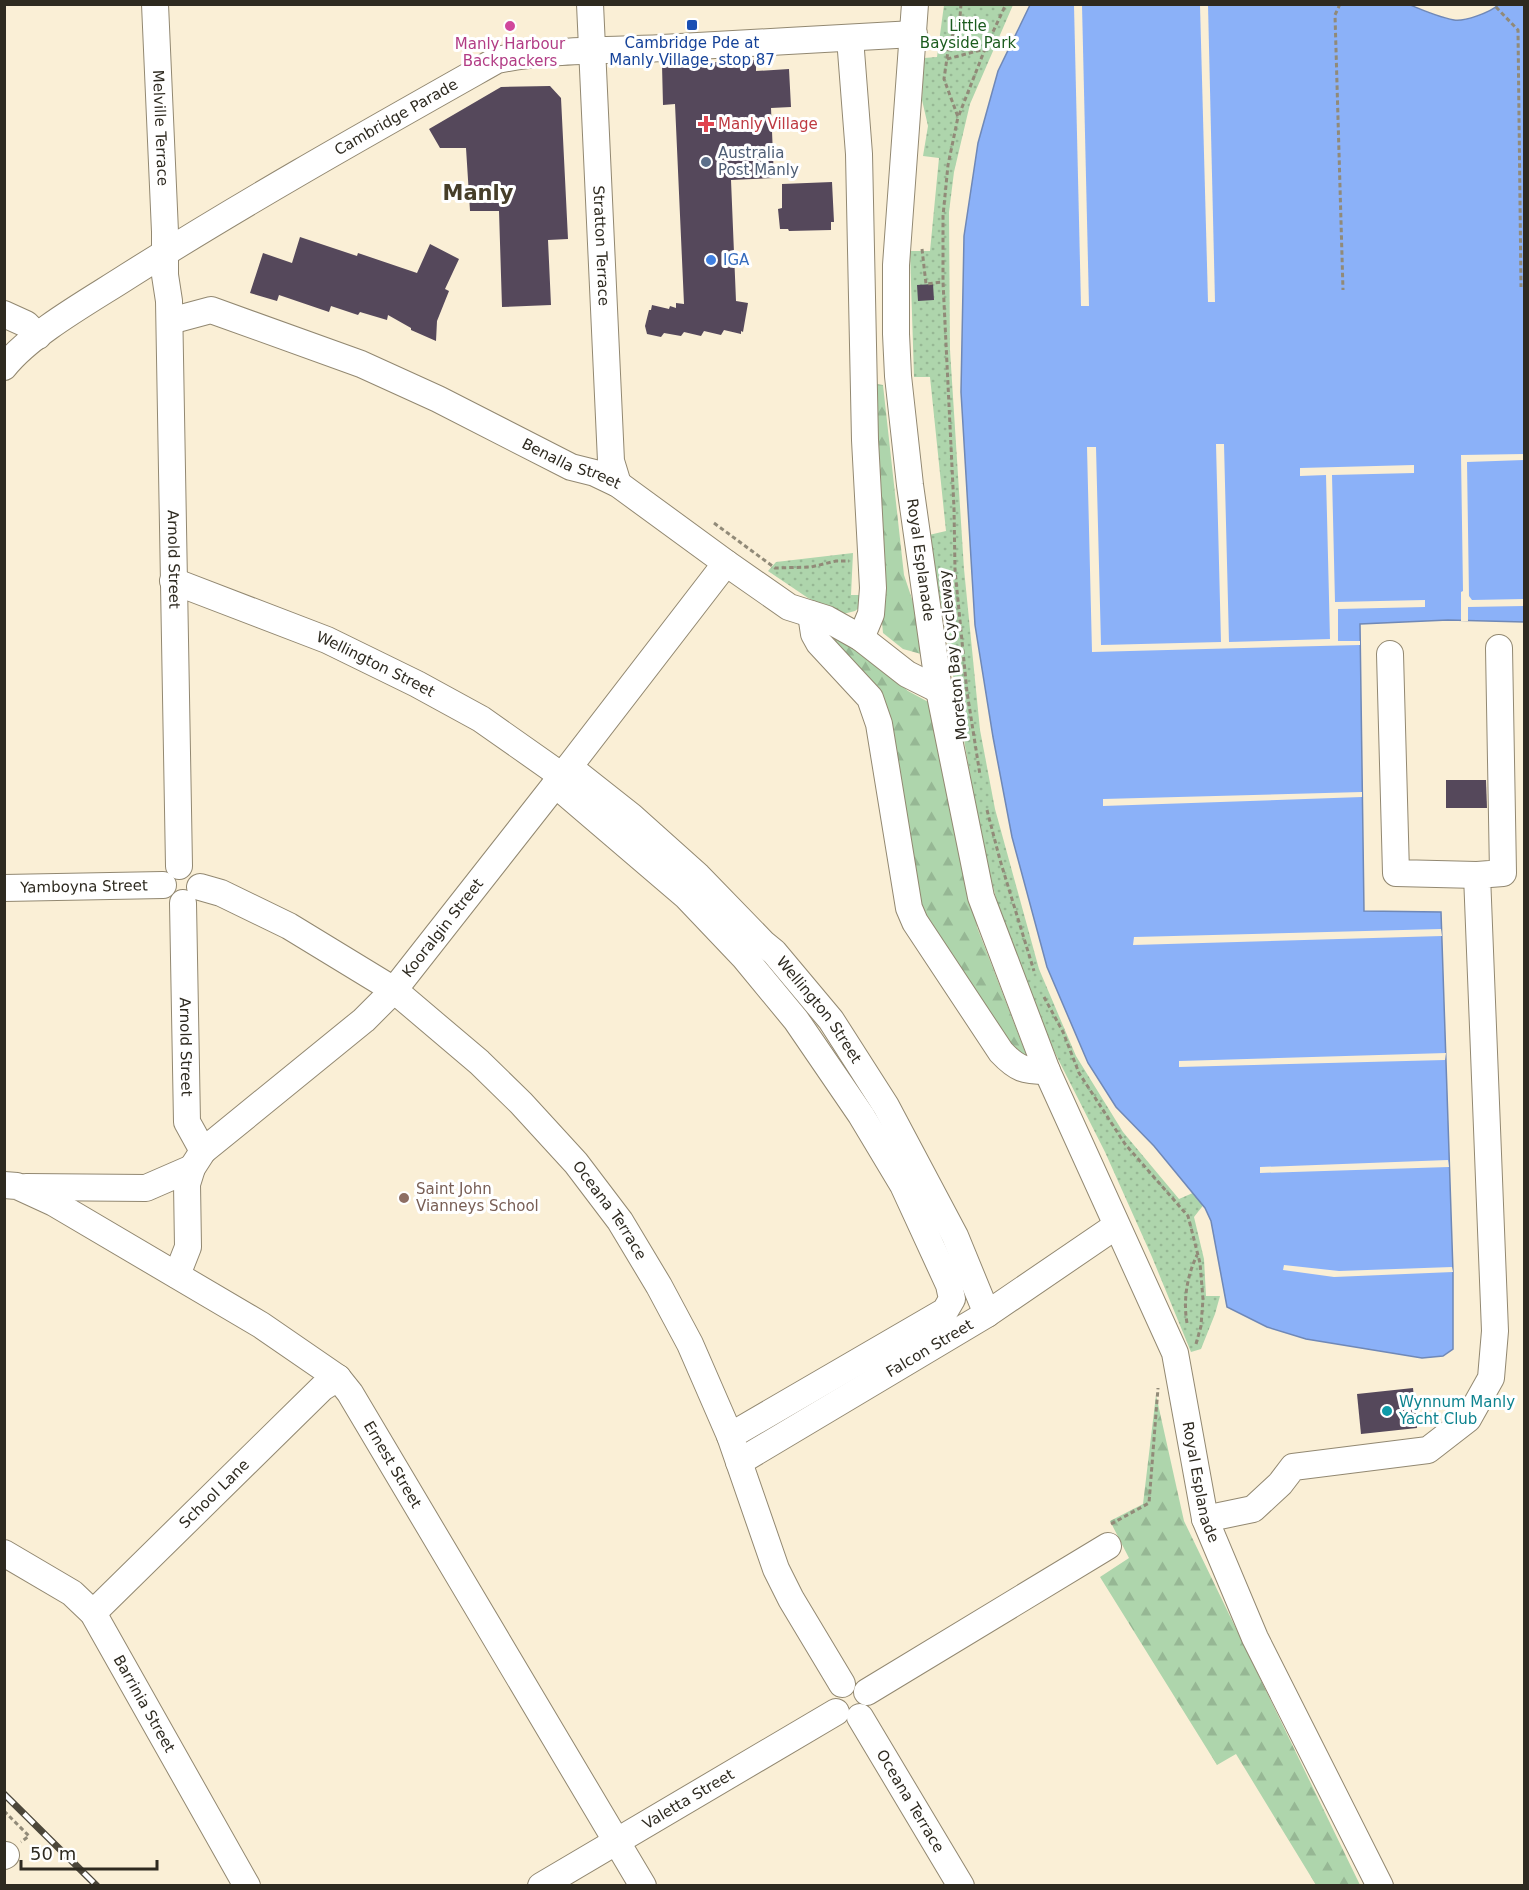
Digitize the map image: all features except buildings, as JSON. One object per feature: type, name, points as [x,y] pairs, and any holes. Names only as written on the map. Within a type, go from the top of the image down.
[{"type":"street","name":"Melville Terrace","points":[[154,4],[165,232],[164,253]]},
{"type":"street","name":"Stratton Terrace","points":[[590,4],[611,461],[618,484]]},
{"type":"street","name":"Royal Esplanade","points":[[915,4],[896,265],[896,334],[910,485],[939,690],[981,897],[1047,1071],[1175,1353],[1205,1519],[1255,1638],[1380,1886]]},
{"type":"street","name":"Cambridge Parade","points":[[4,368],[38,336],[164,253],[497,60],[524,55],[591,50],[914,34]]},
{"type":"street","points":[[850,38],[859,154],[865,440],[873,588],[871,614],[861,638]]},
{"type":"street","name":"Arnold Street","points":[[164,253],[170,321],[173,581],[171,876]]},
{"type":"street","name":"Benalla Street","points":[[170,321],[211,310],[361,364],[438,399],[571,466],[595,473],[618,484],[789,607],[827,619],[861,638],[907,674],[939,690]]},
{"type":"street","points":[[4,314],[26,324],[38,336]]},
{"type":"street","name":"Kooralgin Street","points":[[11,1186],[146,1188],[197,1159],[364,1020],[394,990],[726,563]]},
{"type":"street","name":"Wellington Street","points":[[173,581],[327,640],[417,684],[481,719],[562,776],[631,816],[698,876],[774,952],[831,1020],[891,1116],[955,1236],[987,1314]]},
{"type":"street","points":[[811,614],[814,634],[819,643],[870,698],[879,724],[909,908],[915,922],[1001,1052],[1013,1065],[1029,1071],[1047,1071]]},
{"type":"street","points":[[1390,654],[1396,873],[1478,875],[1503,873],[1499,648]]},
{"type":"street","name":"Wellington Street","points":[[562,776],[686,896],[744,957],[796,1020],[861,1115],[903,1185],[949,1286],[952,1299]]},
{"type":"street","points":[[189,868],[200,880],[191,895],[170,899],[164,891],[171,876],[189,868]]},
{"type":"street","points":[[1205,1519],[1253,1509],[1280,1484],[1293,1467],[1428,1450],[1468,1419],[1491,1378],[1495,1331],[1478,875]]},
{"type":"street","name":"Yamboyna Street","points":[[4,888],[171,876]]},
{"type":"street","name":"Oceana Terrace","points":[[191,895],[221,892],[289,926],[394,990],[479,1062],[521,1103],[576,1163],[620,1221],[690,1344],[730,1436],[776,1569],[791,1599],[842,1684]]},
{"type":"street","name":"Arnold Street","points":[[191,895],[187,1122],[197,1159]]},
{"type":"street","points":[[177,1275],[188,1248],[187,1184],[197,1159]]},
{"type":"street","name":"Ernest Street","points":[[11,1186],[54,1203],[261,1324],[338,1378],[350,1393],[643,1886]]},
{"type":"street","name":"Falcon Street","points":[[739,1462],[987,1314],[1116,1226]]},
{"type":"street","name":"Falcon Street","points":[[730,1436],[945,1311],[952,1299]]},
{"type":"street","name":"School Lane","points":[[93,1613],[322,1388],[338,1378]]},
{"type":"street","points":[[867,1692],[1108,1546]]},
{"type":"street","name":"Barrinia Street","points":[[4,1553],[72,1593],[93,1613],[247,1886]]},
{"type":"street","points":[[849,1682],[863,1686],[870,1698],[866,1712],[848,1714],[832,1703],[837,1688],[842,1684],[849,1682]]},
{"type":"street","name":"Oceana Terrace","points":[[848,1714],[961,1886]]},
{"type":"street","name":"Valetta Street","points":[[541,1886],[617,1841],[848,1714]]},
{"type":"path","points":[[958,117],[944,79],[949,44],[960,17],[961,4]]},
{"type":"path","name":"Moreton Bay Cycleway","points":[[981,781],[968,692],[955,570],[943,282],[943,216],[948,165],[958,117],[1006,4]]},
{"type":"path","points":[[1340,4],[1335,15],[1343,290]]},
{"type":"path","points":[[1496,7],[1518,30],[1521,287]]},
{"type":"path","points":[[947,59],[986,49]]},
{"type":"path","points":[[922,249],[926,284],[943,282]]},
{"type":"path","points":[[714,524],[776,568],[811,567],[836,561],[871,562]]},
{"type":"path","points":[[986,803],[1009,891],[1035,974]]},
{"type":"path","points":[[1042,994],[1063,1032],[1079,1073],[1120,1135],[1188,1216],[1200,1263],[1203,1308],[1196,1344],[1192,1337]]},
{"type":"path","points":[[1188,1331],[1184,1307],[1191,1268],[1197,1255]]},
{"type":"path","points":[[1108,1546],[1106,1527],[1149,1503],[1158,1383]]},
{"type":"path","points":[[4,1811],[29,1836],[5,1856]]},
{"type":"green space","name":"Little Bayside Park","points":[[944,5],[1013,5],[970,104],[954,172],[949,212],[950,350],[964,569],[980,730],[995,809],[1039,969],[1076,1056],[1123,1132],[1179,1199],[1195,1192],[1205,1203],[1194,1217],[1204,1259],[1206,1296],[1220,1296],[1201,1349],[1191,1352],[1105,1152],[1055,1053],[1004,928],[982,845],[929,535],[946,531],[930,377],[914,377],[910,251],[930,251],[939,158],[923,156],[928,126],[922,100],[924,58],[937,57]]},
{"type":"green space","points":[[871,383],[883,385],[904,575],[914,605],[921,654],[903,649],[883,633],[873,527]]},
{"type":"green space","points":[[853,553],[851,595],[863,595],[860,607],[843,614],[808,598],[768,571],[776,562]]},
{"type":"green space","points":[[842,636],[908,691],[932,704],[960,829],[977,927],[1028,1059],[1023,1061],[920,913],[882,706],[837,646],[834,637]]},
{"type":"green space","points":[[1156,1395],[1184,1521],[1360,1885],[1316,1885],[1236,1754],[1217,1765],[1100,1577],[1129,1558],[1110,1521],[1143,1504]]},
{"type":"water","points":[[1408,4],[1448,19],[1458,20],[1477,16],[1498,5],[1524,5],[1524,622],[1448,620],[1360,624],[1364,911],[1441,912],[1453,1272],[1453,1349],[1443,1356],[1422,1358],[1306,1339],[1267,1327],[1227,1307],[1211,1221],[1205,1208],[1154,1146],[1116,1107],[1088,1063],[1047,967],[1012,837],[993,737],[975,625],[961,392],[964,236],[978,143],[998,71],[1030,5]]},
{"type":"pier","points":[[1074,5],[1082,5],[1089,306],[1081,306]]},
{"type":"pier","points":[[1200,5],[1208,5],[1215,302],[1208,302]]},
{"type":"pier","points":[[1216,444],[1224,444],[1229,642],[1330,639],[1326,475],[1300,476],[1300,468],[1414,465],[1414,473],[1332,475],[1335,602],[1425,600],[1425,607],[1338,609],[1338,641],[1360,641],[1360,645],[1092,652],[1087,447],[1096,447],[1101,645],[1221,642]]},
{"type":"pier","points":[[1524,454],[1524,460],[1467,462],[1469,596],[1472,600],[1524,599],[1524,606],[1468,607],[1468,621],[1461,621],[1461,592],[1463,591],[1461,455]]},
{"type":"pier","points":[[1362,792],[1362,797],[1103,806],[1103,799]]},
{"type":"pier","points":[[1441,929],[1442,936],[1133,945],[1134,937]]},
{"type":"pier","points":[[1446,1053],[1445,1060],[1179,1067],[1179,1061]]},
{"type":"pier","points":[[1448,1160],[1449,1167],[1260,1173],[1260,1167]]},
{"type":"pier","points":[[1284,1265],[1339,1271],[1452,1267],[1453,1272],[1334,1277],[1283,1270]]},
{"type":"railway","points":[[4,1794],[97,1886]]},
{"type":"place","name":"Cambridge Pde at Manly Village, stop 87","points":[[692,25]]},
{"type":"place","name":"Manly Harbour Backpackers","points":[[510,26]]},
{"type":"place","name":"Manly Village","points":[[706,124]]},
{"type":"place","name":"Australia Post Manly","points":[[706,162]]},
{"type":"place","name":"IGA","points":[[711,260]]},
{"type":"place","name":"Saint John Vianneys School","points":[[404,1198]]},
{"type":"place","name":"Wynnum Manly Yacht Club","points":[[1387,1411]]},
{"type":"district","name":"Manly","points":[[478,193]]}]
